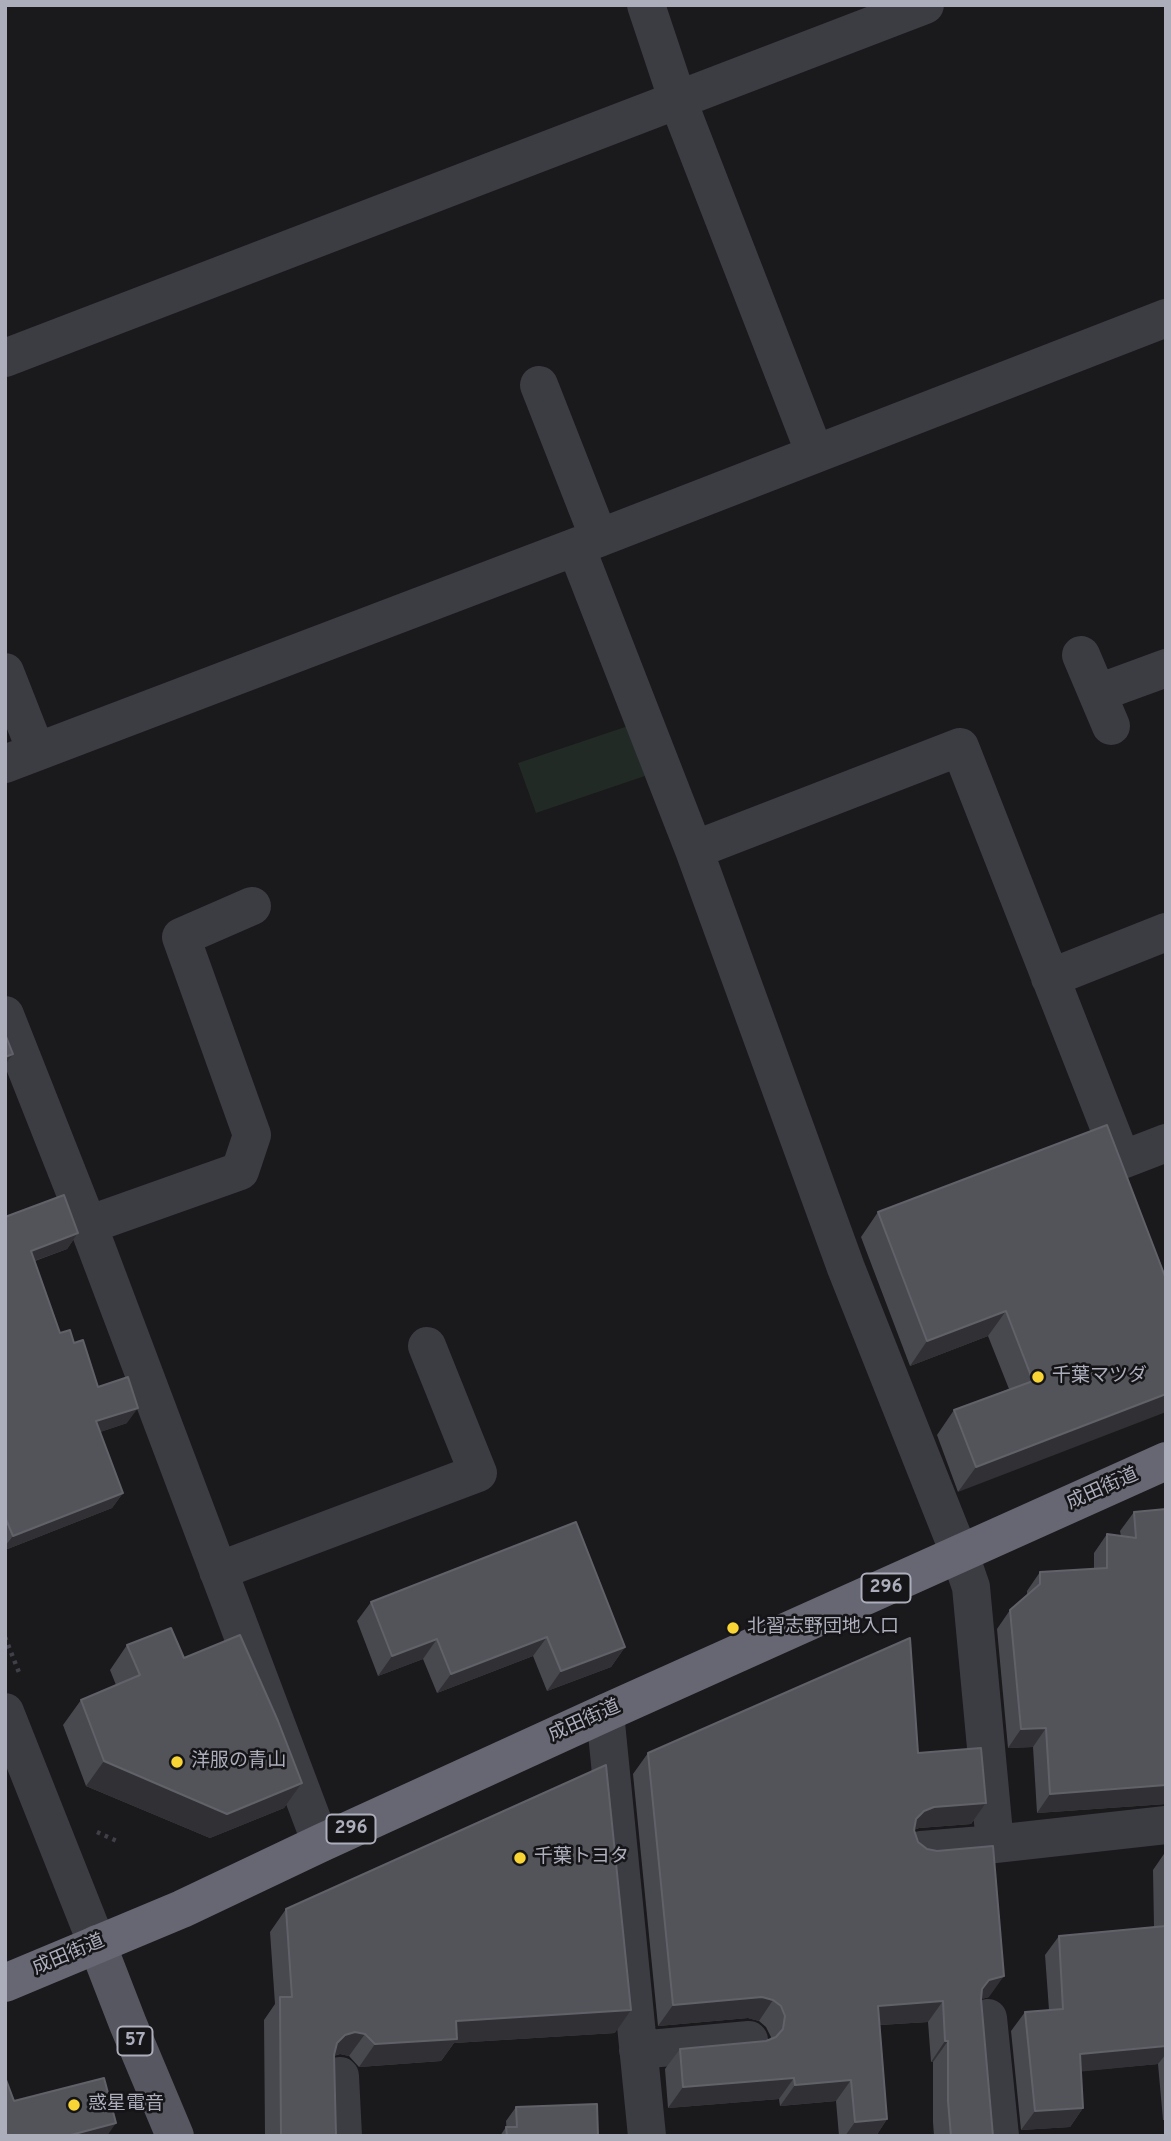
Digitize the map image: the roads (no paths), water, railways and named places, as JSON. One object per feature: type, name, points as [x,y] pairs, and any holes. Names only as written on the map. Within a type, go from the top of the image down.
[{"type":"highway","name":"成田街道","points":[[5,1983],[182,1909],[605,1713],[1166,1461]]},
{"type":"main road","name":"57","points":[[97,1944],[175,2136]]},
{"type":"street","points":[[646,5],[678,101],[815,454]]},
{"type":"street","points":[[5,358],[925,5]]},
{"type":"street","points":[[5,672],[20,758],[1166,317]]},
{"type":"street","points":[[539,385],[587,542],[694,850],[846,1268],[971,1587],[995,1844]]},
{"type":"street","points":[[1082,655],[1105,709],[1166,668]]},
{"type":"street","points":[[694,850],[960,747],[1122,1160],[1166,1143]]},
{"type":"street","points":[[88,1225],[240,1171],[252,1135],[181,937],[252,906]]},
{"type":"street","points":[[1050,978],[1166,932]]},
{"type":"street","points":[[5,1015],[88,1225],[321,1843]]},
{"type":"street","points":[[218,1571],[478,1473],[427,1346]]},
{"type":"street","points":[[5,1712],[97,1944]]},
{"type":"street","points":[[605,1713],[646,2136]]},
{"type":"street","points":[[921,1850],[1166,1825]]},
{"type":"street","points":[[988,2018],[1000,2136]]},
{"type":"street","points":[[638,2050],[749,2040]]},
{"type":"street","points":[[340,2076],[343,2136]]},
{"type":"place","name":"千葉マツダ","points":[[1038,1377]]},
{"type":"place","name":"北習志野団地入口","points":[[733,1628]]},
{"type":"place","name":"洋服の青山","points":[[177,1762]]},
{"type":"place","name":"千葉トヨタ","points":[[520,1858]]},
{"type":"place","name":"惑星電音","points":[[74,2105]]}]
